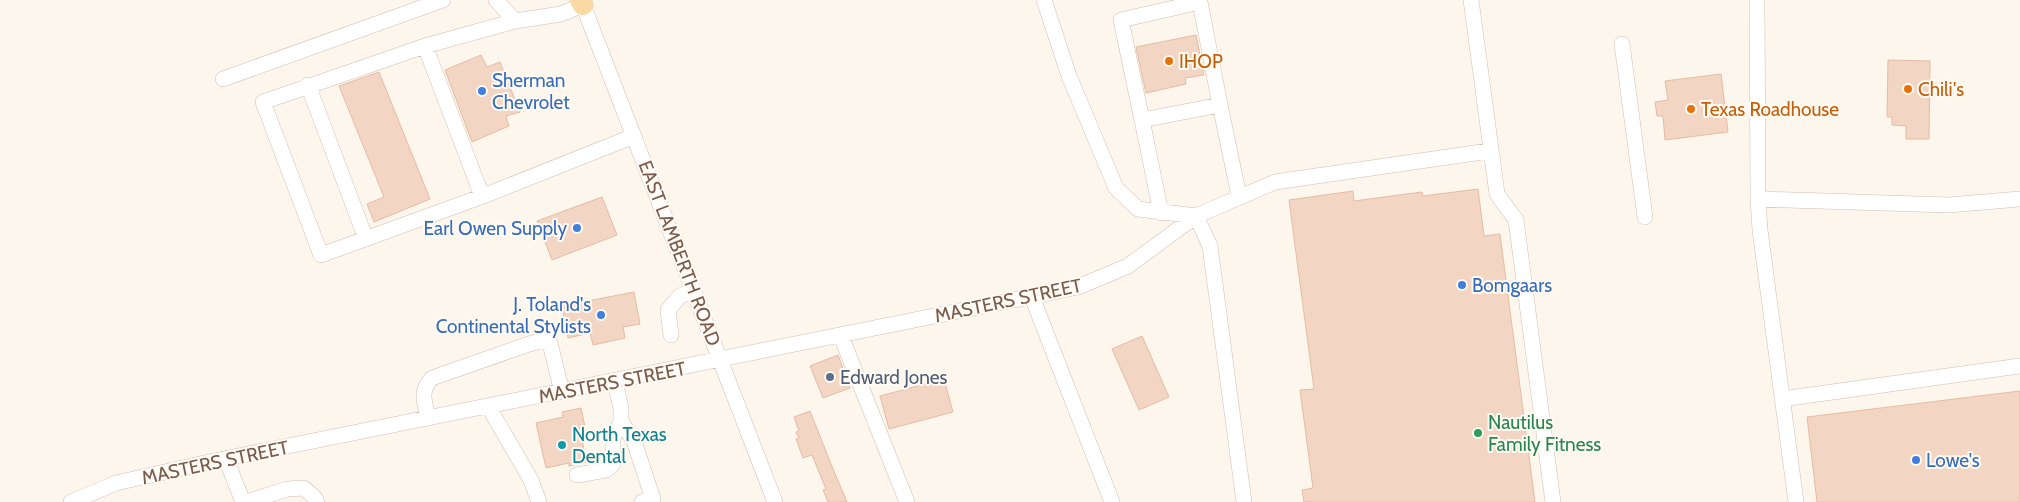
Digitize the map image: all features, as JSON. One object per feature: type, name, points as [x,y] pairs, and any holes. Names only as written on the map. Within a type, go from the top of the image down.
[{"type":"street","points":[[223,79],[443,0]]},
{"type":"street","points":[[496,0],[515,21]]},
{"type":"street","points":[[1044,0],[1069,76],[1116,188],[1138,209],[1196,216],[1210,246],[1244,502]]},
{"type":"street","points":[[1471,0],[1496,194],[1516,220],[1553,502]]},
{"type":"street","points":[[1757,0],[1758,200],[1760,230],[1796,502]]},
{"type":"street","points":[[583,2],[561,14],[515,21],[425,46],[263,102],[321,255],[482,196],[634,136]]},
{"type":"street","name":"EAST LAMBERTH ROAD","points":[[583,2],[775,502]]},
{"type":"street","points":[[1161,213],[1121,20],[1200,2],[1240,196]]},
{"type":"street","points":[[1622,44],[1644,217]]},
{"type":"street","points":[[425,46],[482,196]]},
{"type":"street","points":[[308,85],[366,239]]},
{"type":"street","points":[[1142,120],[1220,105]]},
{"type":"street","name":"MASTERS STREET","points":[[72,502],[94,498],[116,483],[226,459],[1078,287],[1128,266],[1196,216],[1275,182],[1490,150]]},
{"type":"street","points":[[1758,200],[1949,205],[2020,199]]},
{"type":"street","points":[[671,335],[668,310],[680,296],[694,290]]},
{"type":"street","points":[[1032,297],[1112,502]]},
{"type":"street","points":[[841,336],[907,502]]},
{"type":"street","points":[[428,418],[423,393],[432,378],[529,344],[549,339],[562,392]]},
{"type":"street","points":[[1782,399],[2020,366]]},
{"type":"street","points":[[577,476],[606,470],[613,464],[613,438],[621,421],[621,410],[615,381]]},
{"type":"street","points":[[488,406],[531,480],[539,502]]},
{"type":"street","points":[[621,421],[634,441],[653,499],[642,502]]},
{"type":"street","points":[[226,459],[243,502]]},
{"type":"street","points":[[247,502],[286,488],[304,488],[317,502]]},
{"type":"building","name":"IHOP","points":[[1196,35],[1204,75],[1185,78],[1186,84],[1146,93],[1136,47]]},
{"type":"building","name":"Sherman Chevrolet","points":[[481,55],[487,67],[500,62],[520,112],[506,116],[509,126],[472,142],[445,70]]},
{"type":"building","name":"Chili's","points":[[1888,60],[1930,61],[1929,139],[1906,139],[1906,126],[1892,125],[1892,117],[1887,117]]},
{"type":"building","points":[[379,72],[430,199],[374,222],[367,204],[384,197],[339,86]]},
{"type":"building","name":"Texas Roadhouse","points":[[1721,74],[1728,132],[1665,140],[1663,116],[1657,116],[1655,102],[1668,100],[1665,81]]},
{"type":"building","points":[[1478,189],[1484,236],[1500,234],[1535,502],[1304,502],[1302,490],[1313,488],[1300,390],[1314,389],[1289,200],[1353,191],[1354,201],[1422,192],[1423,196]]},
{"type":"building","name":"Earl Owen Supply","points":[[602,197],[617,235],[552,260],[537,221]]},
{"type":"building","name":"J. Toland's Continental Stylists","points":[[634,292],[640,324],[623,327],[625,338],[593,345],[590,333],[568,338],[562,306]]},
{"type":"building","points":[[1142,336],[1169,397],[1139,410],[1112,349]]},
{"type":"building","name":"Edward Jones","points":[[838,355],[850,388],[823,398],[810,366]]},
{"type":"building","points":[[944,379],[953,412],[889,429],[880,396]]},
{"type":"building","name":"Lowe's","points":[[2020,391],[2020,502],[1817,502],[1807,417]]},
{"type":"building","name":"North Texas Dental","points":[[581,408],[585,427],[579,428],[587,462],[569,466],[569,463],[546,468],[536,423],[563,417],[562,412]]},
{"type":"building","points":[[810,411],[847,502],[828,502],[823,490],[826,489],[812,455],[803,458],[796,439],[799,438],[796,432],[799,431],[794,417]]},
{"type":"place","name":"IHOP","points":[[1169,61]]},
{"type":"place","name":"Chili's","points":[[1908,89]]},
{"type":"place","name":"Sherman Chevrolet","points":[[482,91]]},
{"type":"place","name":"Texas Roadhouse","points":[[1691,109]]},
{"type":"place","name":"Earl Owen Supply","points":[[577,228]]},
{"type":"place","name":"Bomgaars","points":[[1462,285]]},
{"type":"place","name":"J. Toland's Continental Stylists","points":[[601,315]]},
{"type":"place","name":"Edward Jones","points":[[830,377]]},
{"type":"place","name":"Nautilus Family Fitness","points":[[1478,433]]},
{"type":"place","name":"North Texas Dental","points":[[562,445]]},
{"type":"place","name":"Lowe's","points":[[1916,460]]}]
